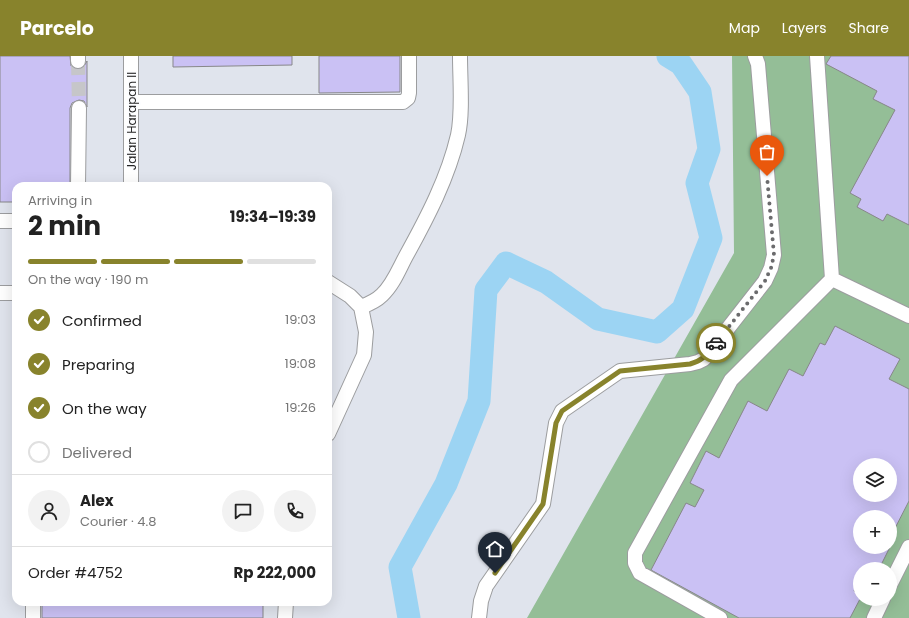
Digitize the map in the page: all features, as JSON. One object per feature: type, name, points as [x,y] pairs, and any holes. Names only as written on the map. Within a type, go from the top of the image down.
[{"type":"street","name":"Jalan Harapan II","points":[[131,56],[131,182]]},
{"type":"street","points":[[131,102],[404,102],[408,98],[409,93],[409,56]]},
{"type":"street","points":[[361,307],[382,296],[390,286],[413,244],[447,172],[460,123],[460,56]]},
{"type":"street","points":[[479,618],[481,601],[486,586],[543,504],[556,423],[562,411],[620,371],[690,364],[704,359],[765,281],[771,268],[774,255],[758,64],[755,56]]},
{"type":"street","points":[[720,618],[640,573],[635,563],[635,553],[731,380],[832,280],[817,56]]},
{"type":"street","points":[[78,182],[79,108]]},
{"type":"street","points":[[0,221],[12,221]]},
{"type":"street","points":[[832,280],[909,316]]},
{"type":"street","points":[[332,285],[350,296],[361,307],[366,332],[364,355],[332,425]]},
{"type":"street","points":[[0,293],[12,293]]},
{"type":"street","points":[[897,571],[909,547]]},
{"type":"street","points":[[33,606],[33,618]]},
{"type":"street","points":[[285,618],[286,606]]},
{"type":"street","points":[[874,618],[880,606]]},
{"type":"shaded area","points":[[0,56],[909,56],[909,618],[0,618]]},
{"type":"green space","points":[[732,56],[909,56],[909,618],[527,618],[734,253]]},
{"type":"building","points":[[0,56],[70,56],[71,66],[78,69],[83,68],[87,61],[87,107],[84,101],[79,100],[72,103],[70,108],[70,182],[12,182],[12,202],[0,202]]},
{"type":"building","points":[[173,56],[292,56],[292,65],[173,67]]},
{"type":"building","points":[[319,56],[400,56],[400,92],[319,93]]},
{"type":"building","points":[[831,56],[909,56],[909,225],[887,214],[883,221],[857,207],[861,199],[850,193],[895,110],[873,99],[877,91],[826,64]]},
{"type":"building","points":[[835,326],[900,359],[889,379],[909,389],[909,501],[897,524],[897,510],[853,510],[853,554],[886,554],[882,562],[853,562],[853,606],[856,606],[850,618],[739,618],[651,570],[686,503],[695,507],[704,490],[690,483],[706,451],[719,458],[748,401],[767,411],[789,369],[803,376],[820,343],[825,345]]},
{"type":"building","points":[[42,606],[263,606],[263,618],[42,618]]},
{"type":"waterway","points":[[409,618],[400,567],[446,484],[479,401],[486,290],[506,263],[546,282],[598,319],[657,332],[683,309],[711,238],[697,183],[709,149],[700,92],[681,64],[668,56]]},
{"type":"tunnel","points":[[78,61],[79,108]]},
{"type":"way so far","points":[[716,343],[765,281],[773,262],[774,255],[767,176]]},
{"type":"route","points":[[495,573],[543,504],[556,423],[562,411],[620,371],[698,362],[704,359],[716,343]]}]
